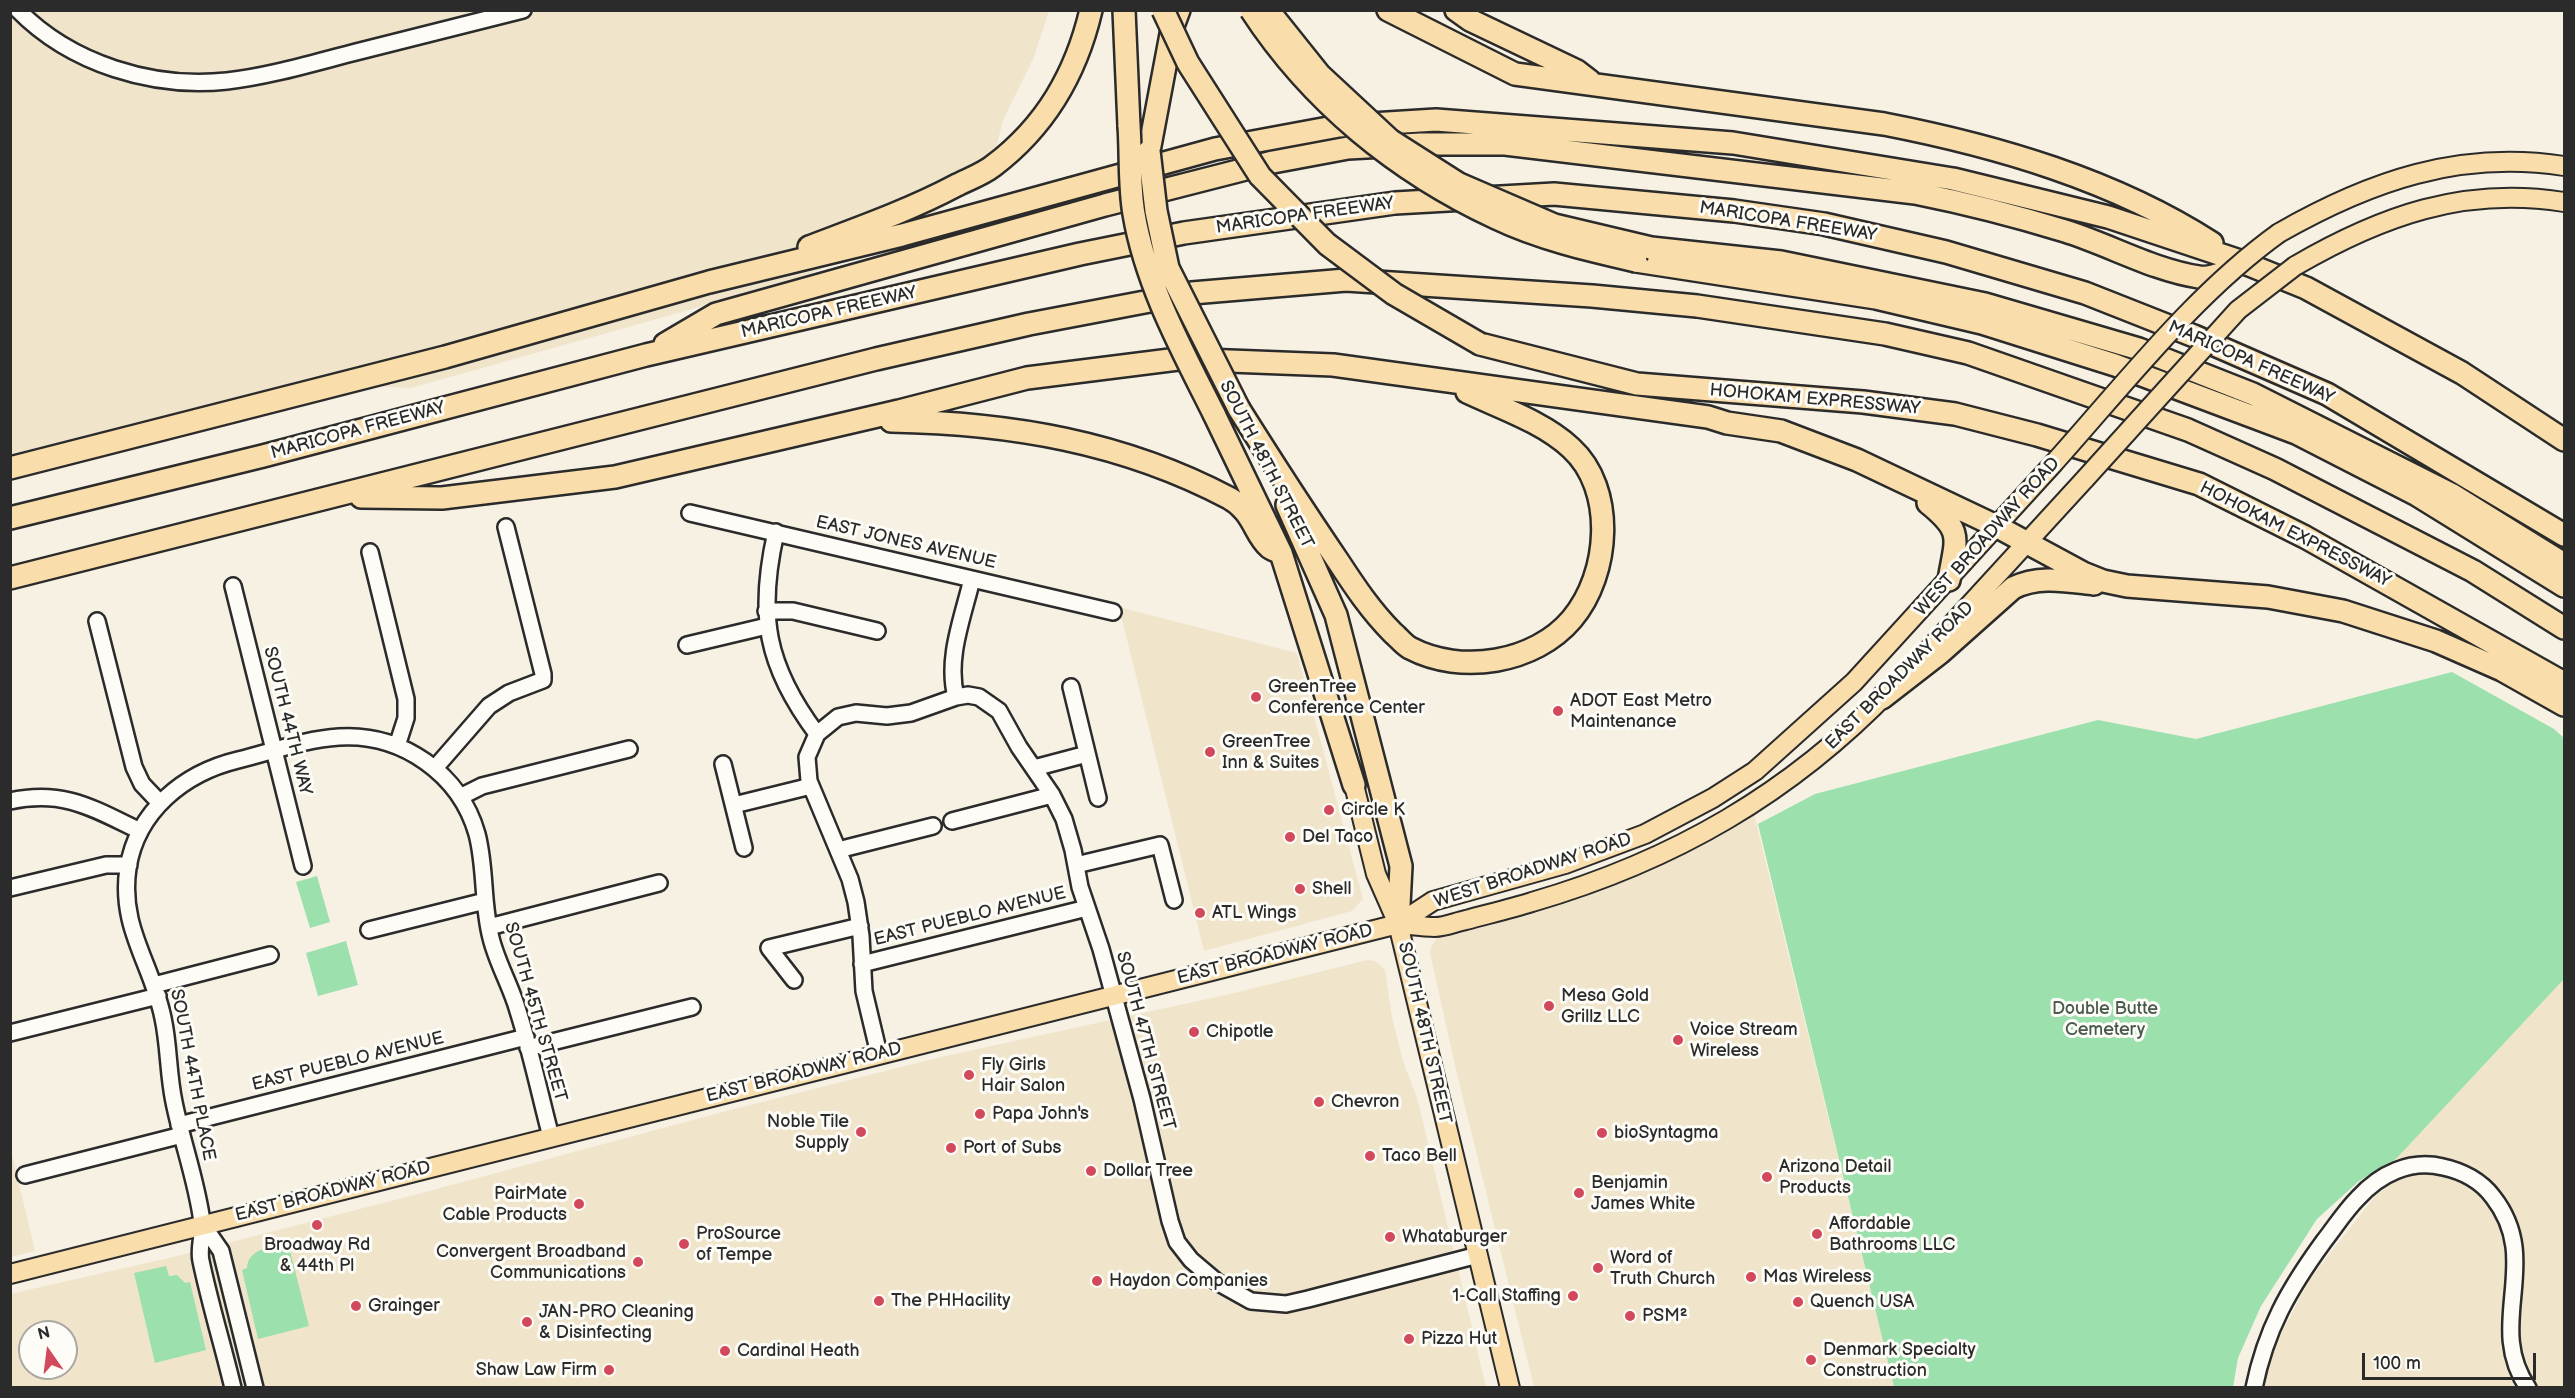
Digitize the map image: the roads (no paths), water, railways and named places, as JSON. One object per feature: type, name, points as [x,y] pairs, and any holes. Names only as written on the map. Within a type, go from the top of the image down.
[{"type":"highway","points":[[709,282],[923,203],[992,167],[1053,106],[1083,43],[1091,10]]},
{"type":"highway","name":"SOUTH 48TH STREET","points":[[1124,10],[1133,212],[1147,269],[1172,328],[1281,553],[1354,785]]},
{"type":"highway","name":"HOHOKAM EXPRESSWAY","points":[[1163,10],[1188,63],[1260,176],[1327,244],[1394,294],[1480,344],[1637,384],[1863,402],[1955,414],[2037,435],[2199,484],[2305,537],[2565,683]]},
{"type":"highway","name":"SOUTH 48TH STREET","points":[[1179,10],[1172,29],[1149,151],[1156,211],[1168,268],[1306,545],[1336,615],[1401,866],[1398,924]]},
{"type":"highway","points":[[1251,10],[1267,36],[1318,95],[1393,160],[1497,219],[1567,245],[1643,254],[1781,262],[1973,302],[2139,349],[2253,394],[2451,494],[2565,564]]},
{"type":"highway","points":[[1268,10],[1320,75],[1390,140],[1459,184],[1554,225],[1643,254],[1876,298],[1982,323],[2115,365],[2296,433],[2417,495],[2565,586]]},
{"type":"highway","points":[[1388,10],[1515,74],[1884,124],[1944,136],[2089,181],[2176,220],[2234,265]]},
{"type":"highway","points":[[1456,10],[1470,20],[1576,71],[1592,84]]},
{"type":"highway","points":[[10,468],[445,357],[709,282],[902,235],[1215,149],[1340,126],[1436,120],[1733,143],[1953,178],[2108,217],[2234,265],[2306,288],[2462,373],[2565,440]]},
{"type":"highway","points":[[646,355],[716,314],[943,249],[1263,165],[1348,148],[1421,144],[1505,144],[1915,193],[1962,202],[2066,232],[2178,272],[2202,278],[2217,276],[2234,265]]},
{"type":"highway","name":"MARICOPA FREEWAY","points":[[10,518],[263,456],[646,355],[1080,254],[1184,233],[1395,203],[1554,194],[1734,211],[1824,224],[1946,252],[2085,293],[2194,336],[2327,394],[2565,535]]},
{"type":"highway","points":[[10,578],[876,359],[1029,324],[1192,293],[1346,280],[1592,296],[1697,306],[1885,334],[1968,353],[2188,430],[2276,469],[2473,571],[2565,628]]},
{"type":"highway","points":[[330,496],[442,498],[615,477],[859,421],[1027,378],[1178,359],[1333,365],[1708,417],[1727,423],[1782,431],[1857,460],[1996,526],[2083,573],[2127,586]]},
{"type":"highway","points":[[1239,409],[1372,611],[1409,648],[1448,661],[1498,662],[1543,644],[1572,619],[1594,582],[1602,538],[1601,507],[1592,476],[1571,448],[1546,430],[1445,381]]},
{"type":"highway","points":[[859,421],[962,423],[1069,438],[1111,450],[1142,460],[1231,499],[1244,509],[1268,547],[1281,553]]},
{"type":"highway","points":[[1905,483],[1948,519],[1954,530],[1956,542],[1948,580]]},
{"type":"highway","points":[[1882,698],[1960,635],[2002,596],[2020,584],[2040,579],[2268,597],[2343,611],[2436,641],[2502,670],[2565,705]]},
{"type":"main road","name":"WEST BROADWAY ROAD","points":[[1398,924],[1433,901],[1565,864],[1645,834],[1713,798],[1755,771],[1854,682],[2234,265],[2279,233],[2347,198],[2407,175],[2438,168],[2489,162],[2524,162],[2565,166]]},
{"type":"main road","name":"EAST BROADWAY ROAD","points":[[10,1274],[1398,924],[1437,927],[1572,890],[1644,863],[1694,839],[1774,791],[1812,763],[1862,719],[2027,543],[2238,310],[2295,267],[2364,230],[2401,215],[2438,205],[2477,198],[2518,198],[2565,202]]},
{"type":"main road","name":"SOUTH 48TH STREET","points":[[1354,785],[1376,874],[1398,924],[1510,1388]]},
{"type":"street","points":[[18,10],[36,27],[86,58],[116,70],[146,77],[197,82],[249,77],[523,10]]},
{"type":"street","name":"EAST JONES AVENUE","points":[[690,513],[1113,612]]},
{"type":"street","points":[[435,768],[489,706],[509,693],[543,680],[506,527]]},
{"type":"street","points":[[776,532],[767,575],[767,618],[774,656],[795,704],[817,734]]},
{"type":"street","points":[[370,552],[406,699],[406,717],[397,746]]},
{"type":"street","points":[[879,1054],[867,1005],[860,926],[853,889],[811,786],[807,757],[817,734],[827,724],[844,715],[902,714],[927,709],[956,697],[952,680],[952,662],[972,579]]},
{"type":"street","name":"SOUTH 44TH WAY","points":[[233,586],[303,866]]},
{"type":"street","points":[[687,645],[793,611],[877,631]]},
{"type":"street","points":[[97,621],[137,775],[148,792],[160,803]]},
{"type":"street","points":[[1071,687],[1098,798]]},
{"type":"street","name":"SOUTH 47TH STREET","points":[[956,697],[973,695],[985,699],[995,707],[1052,795],[1067,828],[1087,908],[1101,949],[1142,1099],[1174,1232],[1191,1260],[1217,1282],[1251,1302],[1286,1304],[1478,1256]]},
{"type":"street","name":"SOUTH 45TH STREET","points":[[274,751],[342,737],[374,739],[416,755],[435,768],[460,797],[478,838],[489,927],[527,1043],[551,1137]]},
{"type":"street","points":[[460,797],[482,786],[629,749]]},
{"type":"street","name":"SOUTH 44TH PLACE","points":[[255,1388],[222,1256],[203,1225],[171,1085],[166,1029],[156,990],[129,921],[126,891],[129,865],[140,831],[160,803],[177,787],[208,769],[274,751]]},
{"type":"street","points":[[1034,768],[1087,754]]},
{"type":"street","points":[[723,764],[744,848]]},
{"type":"street","points":[[734,806],[811,786]]},
{"type":"street","points":[[952,821],[1052,795]]},
{"type":"street","points":[[10,801],[40,797],[71,800],[140,831]]},
{"type":"street","points":[[838,850],[933,826]]},
{"type":"street","name":"EAST PUEBLO AVENUE","points":[[1076,865],[1160,845],[1174,900]]},
{"type":"street","points":[[10,888],[106,865],[129,865]]},
{"type":"street","points":[[489,927],[659,883]]},
{"type":"street","points":[[369,930],[485,901]]},
{"type":"street","name":"EAST PUEBLO AVENUE","points":[[862,964],[1087,908]]},
{"type":"street","name":"EAST PUEBLO AVENUE","points":[[795,980],[769,948],[860,926]]},
{"type":"street","points":[[10,1033],[270,955]]},
{"type":"street","name":"EAST PUEBLO AVENUE","points":[[25,1175],[181,1130],[527,1043],[692,1007]]},
{"type":"street","points":[[2254,1388],[2264,1344],[2280,1307],[2302,1272],[2351,1205],[2377,1180],[2389,1174],[2402,1168],[2434,1165],[2451,1168],[2480,1184],[2506,1214],[2516,1256],[2510,1329],[2511,1351],[2514,1365],[2528,1388]]},
{"type":"street","name":"SOUTH 44TH PLACE","points":[[203,1225],[200,1256],[233,1388]]},
{"type":"place","name":"GreenTree Conference Center","points":[[1256,697]]},
{"type":"place","name":"ADOT East Metro Maintenance","points":[[1558,711]]},
{"type":"place","name":"GreenTree Inn & Suites","points":[[1210,752]]},
{"type":"place","name":"Circle K","points":[[1329,810]]},
{"type":"place","name":"Del Taco","points":[[1290,837]]},
{"type":"place","name":"Shell","points":[[1300,889]]},
{"type":"place","name":"ATL Wings","points":[[1200,913]]},
{"type":"place","name":"Mesa Gold Grillz LLC","points":[[1549,1006]]},
{"type":"place","name":"Chipotle","points":[[1194,1032]]},
{"type":"place","name":"Voice Stream Wireless","points":[[1678,1040]]},
{"type":"place","name":"Fly Girls Hair Salon","points":[[969,1075]]},
{"type":"place","name":"Chevron","points":[[1319,1102]]},
{"type":"place","name":"Papa John's","points":[[980,1114]]},
{"type":"place","name":"Noble Tile Supply","points":[[861,1132]]},
{"type":"place","name":"bioSyntagma","points":[[1602,1133]]},
{"type":"place","name":"Port of Subs","points":[[951,1148]]},
{"type":"place","name":"Taco Bell","points":[[1370,1156]]},
{"type":"place","name":"Dollar Tree","points":[[1091,1171]]},
{"type":"place","name":"Arizona Detail Products","points":[[1767,1177]]},
{"type":"place","name":"Benjamin James White","points":[[1579,1193]]},
{"type":"place","name":"PairMate Cable Products","points":[[579,1204]]},
{"type":"place","name":"Broadway Rd & 44th Pl","points":[[317,1225]]},
{"type":"place","name":"Affordable Bathrooms LLC","points":[[1817,1234]]},
{"type":"place","name":"Whataburger","points":[[1390,1237]]},
{"type":"place","name":"ProSource of Tempe","points":[[684,1244]]},
{"type":"place","name":"Convergent Broadband Communications","points":[[638,1262]]},
{"type":"place","name":"Word of Truth Church","points":[[1598,1268]]},
{"type":"place","name":"Mas Wireless","points":[[1751,1277]]},
{"type":"place","name":"Haydon Companies","points":[[1097,1281]]},
{"type":"place","name":"1-Call Staffing","points":[[1573,1296]]},
{"type":"place","name":"The PHHacility","points":[[879,1301]]},
{"type":"place","name":"Quench USA","points":[[1798,1302]]},
{"type":"place","name":"Grainger","points":[[356,1306]]},
{"type":"place","name":"PSM²","points":[[1630,1316]]},
{"type":"place","name":"JAN-PRO Cleaning & Disinfecting","points":[[527,1322]]},
{"type":"place","name":"Pizza Hut","points":[[1409,1339]]},
{"type":"place","name":"Cardinal Heath","points":[[725,1351]]},
{"type":"place","name":"Denmark Specialty Construction","points":[[1811,1360]]},
{"type":"place","name":"Shaw Law Firm","points":[[609,1370]]},
{"type":"park label","name":"Double Butte Cemetery","points":[[2105,1019]]}]
